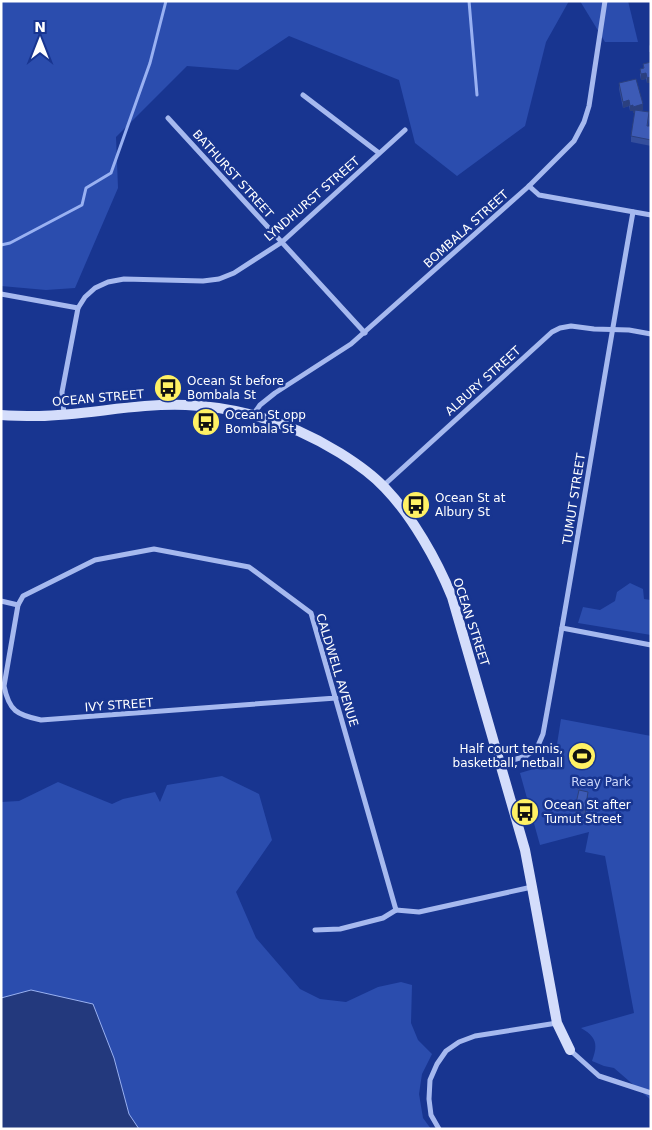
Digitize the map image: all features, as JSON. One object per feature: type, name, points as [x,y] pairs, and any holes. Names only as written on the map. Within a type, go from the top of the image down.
[{"type":"street","name":"BOMBALA STREET","points":[[253,414],[260,405],[275,393],[365,333],[528,186],[574,141],[584,122],[589,106],[604,1]]},
{"type":"street","points":[[303,95],[379,153]]},
{"type":"street","name":"BATHURST STREET","points":[[168,118],[365,333]]},
{"type":"street","name":"LYNDHURST STREET","points":[[64,414],[62,392],[78,308],[85,297],[95,288],[108,282],[124,279],[203,281],[219,279],[234,273],[282,242],[405,130]]},
{"type":"street","points":[[528,186],[540,195],[651,216]]},
{"type":"street","name":"TUMUT STREET","points":[[500,764],[526,756],[537,748],[543,734],[633,212]]},
{"type":"street","points":[[1,294],[78,308]]},
{"type":"street","name":"ALBURY STREET","points":[[383,486],[552,332],[571,326],[594,329],[612,328],[651,334]]},
{"type":"street","name":"OCEAN STREET","points":[[1,415],[40,416],[147,406],[186,405],[253,414],[300,431],[324,444],[354,462],[383,486],[410,520],[443,574],[452,597],[524,850],[557,1023],[570,1050],[599,1076],[651,1093]]},
{"type":"street","name":"CALDWELL AVENUE","points":[[18,605],[22,596],[96,560],[154,549],[250,567],[311,613],[396,910]]},
{"type":"street","points":[[1,602],[18,605]]},
{"type":"street","name":"IVY STREET","points":[[18,605],[4,686],[7,699],[13,708],[23,716],[41,720],[336,698]]},
{"type":"street","points":[[562,628],[651,644]]},
{"type":"street","points":[[315,930],[340,929],[383,918],[396,910],[419,912],[532,886]]},
{"type":"street","points":[[439,1129],[431,1115],[429,1099],[430,1080],[437,1064],[446,1051],[459,1042],[475,1036],[557,1023]]},
{"type":"green space","points":[[1,1],[569,1],[546,42],[525,126],[457,176],[415,143],[399,80],[289,36],[238,70],[187,66],[116,137],[118,188],[75,288],[46,290],[1,286]]},
{"type":"green space","points":[[580,1],[628,1],[638,42],[605,42]]},
{"type":"green space","points":[[630,583],[643,589],[644,599],[651,600],[651,635],[578,623],[583,607],[600,610],[615,601],[617,592]]},
{"type":"green space","name":"Reay Park","points":[[561,719],[651,736],[651,1100],[614,1068],[592,1061],[595,1042],[581,1028],[634,1013],[605,856],[585,852],[589,832],[540,845],[520,773],[554,763]]},
{"type":"green space","points":[[222,776],[259,794],[272,840],[236,892],[256,938],[300,989],[320,999],[346,1002],[378,987],[401,982],[412,985],[411,1023],[418,1040],[432,1054],[422,1074],[419,1094],[423,1118],[431,1129],[139,1129],[129,1114],[114,1058],[31,990],[1,998],[1,802],[19,801],[58,782],[112,804],[123,799],[155,792],[160,802],[167,785]]},
{"type":"shaded area","points":[[31,990],[93,1004],[114,1058],[129,1114],[139,1129],[1,1129],[1,998]]},
{"type":"building","points":[[651,62],[651,77],[647,78],[646,73],[641,74],[640,69],[644,68],[643,64]]},
{"type":"building","points":[[636,79],[643,104],[633,107],[633,105],[630,106],[629,100],[623,102],[619,83]]},
{"type":"building","points":[[635,110],[649,112],[647,126],[651,126],[651,140],[631,136]]},
{"type":"building","points":[[572,779],[582,784],[579,788],[570,784]]},
{"type":"building","points":[[579,790],[588,792],[585,810],[575,808]]},
{"type":"waterway","points":[[1,245],[10,243],[82,205],[86,188],[111,173],[150,63],[166,1]]},
{"type":"waterway","points":[[469,1],[477,95]]},
{"type":"place","name":"Ocean St before Bombala St","points":[[168,388]]},
{"type":"place","name":"Ocean St opp Bombala St","points":[[206,422]]},
{"type":"place","name":"Ocean St at Albury St","points":[[416,505]]},
{"type":"place","name":"Half court tennis, basketball, netball","points":[[582,756]]},
{"type":"place","name":"Ocean St after Tumut Street","points":[[525,812]]}]
